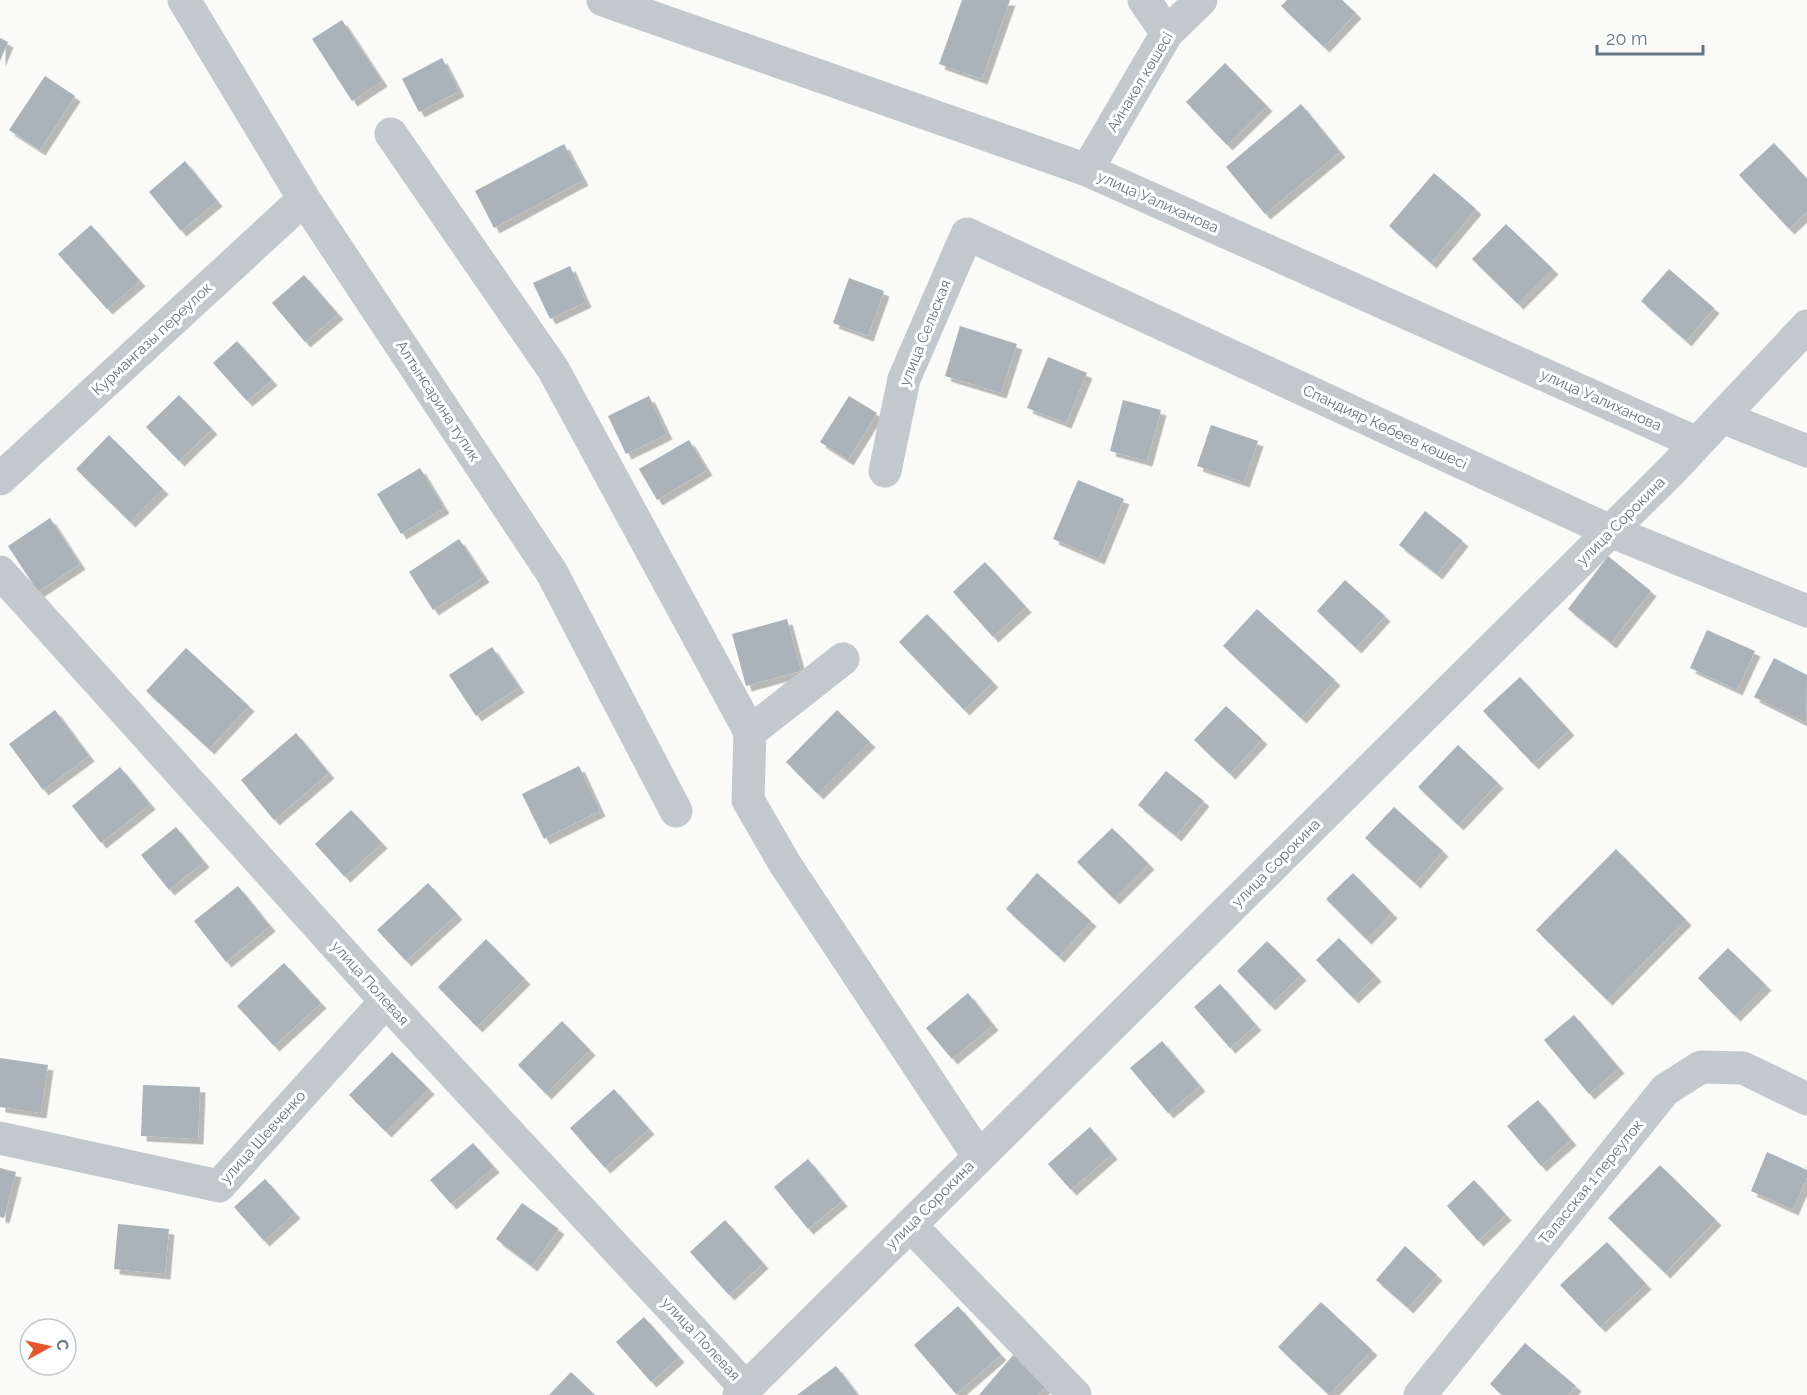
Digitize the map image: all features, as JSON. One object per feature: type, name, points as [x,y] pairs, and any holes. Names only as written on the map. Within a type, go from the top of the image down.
[{"type":"street","name":"Алтынсарина тупик","points":[[184,0],[304,199],[552,573],[676,811]]},
{"type":"street","name":"улица Уалиханова","points":[[603,0],[1087,170],[1697,443]]},
{"type":"street","points":[[1144,0],[1167,33]]},
{"type":"street","name":"Айнакөл көшесі","points":[[1087,170],[1167,33],[1201,0]]},
{"type":"street","points":[[391,134],[553,369],[750,732],[748,800],[785,864],[979,1157]]},
{"type":"street","name":"Курмангазы переулок","points":[[0,479],[304,199]]},
{"type":"street","name":"улица Сельская","points":[[885,471],[903,379],[967,234]]},
{"type":"street","name":"Спандияр Көбеев көшесі","points":[[967,234],[1610,531],[1807,611]]},
{"type":"street","name":"улица Сорокина","points":[[743,1391],[1610,531],[1807,326]]},
{"type":"street","points":[[1722,417],[1807,451]]},
{"type":"street","name":"улица Полевая","points":[[0,572],[386,1001],[743,1391]]},
{"type":"street","points":[[750,732],[843,659]]},
{"type":"street","name":"улица Шевченко","points":[[0,1138],[219,1186],[386,1001]]},
{"type":"street","name":"Таласская 1 переулок","points":[[1420,1395],[1665,1090],[1701,1066],[1743,1068],[1807,1099]]},
{"type":"street","points":[[910,1225],[1075,1395]]},
{"type":"building","points":[[962,0],[1010,0],[982,79],[939,64]]},
{"type":"building","points":[[1287,0],[1342,0],[1356,13],[1324,47],[1281,6]]},
{"type":"building","points":[[342,20],[382,81],[352,101],[312,39]]},
{"type":"building","points":[[0,38],[8,42],[0,61]]},
{"type":"building","points":[[442,58],[459,91],[419,112],[402,79]]},
{"type":"building","points":[[1225,63],[1267,106],[1227,145],[1186,102]]},
{"type":"building","points":[[45,76],[75,96],[40,150],[9,130]]},
{"type":"building","points":[[1301,104],[1340,152],[1265,214],[1226,167]]},
{"type":"building","points":[[1774,143],[1807,179],[1807,212],[1789,229],[1739,175]]},
{"type":"building","points":[[564,144],[583,180],[494,228],[475,191]]},
{"type":"building","points":[[185,161],[217,201],[181,231],[149,192]]},
{"type":"building","points":[[1434,173],[1476,209],[1431,263],[1389,226]]},
{"type":"building","points":[[1506,224],[1553,269],[1518,304],[1472,259]]},
{"type":"building","points":[[91,225],[140,281],[107,309],[58,254]]},
{"type":"building","points":[[570,266],[586,302],[550,319],[533,283]]},
{"type":"building","points":[[1669,269],[1714,308],[1686,341],[1641,301]]},
{"type":"building","points":[[304,275],[338,314],[305,342],[272,303]]},
{"type":"building","points":[[849,278],[884,291],[868,336],[833,323]]},
{"type":"building","points":[[960,326],[1017,344],[1001,393],[945,376]]},
{"type":"building","points":[[237,341],[272,380],[247,401],[213,363]]},
{"type":"building","points":[[1048,357],[1087,373],[1066,423],[1027,408]]},
{"type":"building","points":[[179,395],[212,429],[179,461],[146,427]]},
{"type":"building","points":[[649,396],[667,434],[626,454],[608,416]]},
{"type":"building","points":[[849,396],[877,413],[848,460],[820,442]]},
{"type":"building","points":[[1123,400],[1161,410],[1147,461],[1110,451]]},
{"type":"building","points":[[1211,425],[1258,441],[1244,482],[1197,466]]},
{"type":"building","points":[[109,435],[163,489],[130,522],[76,469]]},
{"type":"building","points":[[689,440],[707,470],[657,500],[639,469]]},
{"type":"building","points":[[420,468],[444,508],[401,534],[377,494]]},
{"type":"building","points":[[1078,480],[1124,499],[1099,559],[1053,539]]},
{"type":"building","points":[[1425,511],[1463,541],[1437,574],[1399,545]]},
{"type":"building","points":[[50,518],[80,564],[38,592],[8,546]]},
{"type":"building","points":[[459,539],[484,577],[433,610],[409,572]]},
{"type":"building","points":[[1608,556],[1651,591],[1611,643],[1568,609]]},
{"type":"building","points":[[985,562],[1026,607],[993,637],[953,592]]},
{"type":"building","points":[[1345,580],[1385,616],[1356,648],[1317,611]]},
{"type":"building","points":[[1257,609],[1335,680],[1301,718],[1223,646]]},
{"type":"building","points":[[927,614],[993,682],[964,710],[899,642]]},
{"type":"building","points":[[787,619],[801,671],[746,686],[732,634]]},
{"type":"building","points":[[1707,630],[1755,651],[1737,690],[1690,668]]},
{"type":"building","points":[[492,647],[519,687],[476,716],[449,675]]},
{"type":"building","points":[[186,648],[249,706],[209,749],[146,691]]},
{"type":"building","points":[[1774,658],[1807,675],[1806,723],[1754,697]]},
{"type":"building","points":[[1520,677],[1569,730],[1533,764],[1483,711]]},
{"type":"building","points":[[1226,706],[1262,739],[1230,774],[1194,740]]},
{"type":"building","points":[[55,710],[89,756],[43,790],[9,744]]},
{"type":"building","points":[[837,710],[870,742],[818,794],[786,762]]},
{"type":"building","points":[[296,733],[329,773],[274,820],[241,780]]},
{"type":"building","points":[[1458,745],[1498,783],[1458,825],[1418,787]]},
{"type":"building","points":[[579,766],[600,811],[544,839],[522,794]]},
{"type":"building","points":[[120,767],[150,804],[101,843],[72,806]]},
{"type":"building","points":[[1166,771],[1204,801],[1176,836],[1138,805]]},
{"type":"building","points":[[1394,807],[1443,851],[1415,883],[1365,838]]},
{"type":"building","points":[[351,810],[382,843],[345,877],[315,844]]},
{"type":"building","points":[[176,827],[204,862],[169,890],[141,855]]},
{"type":"building","points":[[1112,828],[1149,864],[1114,899],[1077,862]]},
{"type":"building","points":[[1616,849],[1686,920],[1607,1000],[1536,930]]},
{"type":"building","points":[[1037,873],[1091,921],[1059,957],[1006,909]]},
{"type":"building","points":[[1353,873],[1392,913],[1366,939],[1326,899]]},
{"type":"building","points":[[428,883],[457,914],[406,961],[377,930]]},
{"type":"building","points":[[238,886],[270,926],[226,962],[194,921]]},
{"type":"building","points":[[1339,938],[1376,976],[1353,998],[1316,960]]},
{"type":"building","points":[[486,939],[525,979],[477,1027],[438,987]]},
{"type":"building","points":[[1267,941],[1301,975],[1270,1005],[1237,971]]},
{"type":"building","points":[[1728,948],[1766,985],[1735,1016],[1698,978]]},
{"type":"building","points":[[284,963],[321,1003],[274,1046],[237,1006]]},
{"type":"building","points":[[1220,984],[1256,1025],[1230,1048],[1194,1007]]},
{"type":"building","points":[[968,993],[993,1025],[952,1059],[926,1028]]},
{"type":"building","points":[[1574,1015],[1619,1068],[1589,1094],[1544,1040]]},
{"type":"building","points":[[562,1021],[590,1050],[546,1094],[518,1065]]},
{"type":"building","points":[[1162,1041],[1200,1086],[1168,1113],[1130,1068]]},
{"type":"building","points":[[392,1052],[429,1089],[386,1132],[349,1095]]},
{"type":"building","points":[[0,1058],[48,1065],[41,1113],[0,1107]]},
{"type":"building","points":[[143,1085],[200,1087],[198,1139],[141,1136]]},
{"type":"building","points":[[614,1089],[649,1129],[605,1168],[570,1128]]},
{"type":"building","points":[[1538,1100],[1571,1140],[1541,1166],[1507,1126]]},
{"type":"building","points":[[1090,1127],[1112,1154],[1071,1190],[1048,1164]]},
{"type":"building","points":[[473,1143],[494,1167],[451,1204],[430,1180]]},
{"type":"building","points":[[1767,1152],[1807,1170],[1807,1177],[1793,1210],[1751,1191]]},
{"type":"building","points":[[808,1159],[842,1201],[808,1229],[774,1187]]},
{"type":"building","points":[[1660,1165],[1716,1220],[1665,1273],[1608,1218]]},
{"type":"building","points":[[0,1168],[16,1172],[4,1218],[0,1217]]},
{"type":"building","points":[[265,1179],[295,1213],[264,1241],[234,1207]]},
{"type":"building","points":[[1474,1180],[1506,1215],[1478,1241],[1447,1206]]},
{"type":"building","points":[[522,1203],[559,1229],[532,1266],[496,1239]]},
{"type":"building","points":[[725,1220],[763,1263],[729,1295],[690,1252]]},
{"type":"building","points":[[118,1224],[169,1229],[165,1274],[114,1269]]},
{"type":"building","points":[[1607,1242],[1646,1284],[1600,1327],[1560,1285]]},
{"type":"building","points":[[1405,1246],[1437,1275],[1408,1308],[1376,1280]]},
{"type":"building","points":[[1321,1302],[1372,1350],[1329,1395],[1278,1347]]},
{"type":"building","points":[[958,1306],[1001,1355],[956,1394],[914,1345]]},
{"type":"building","points":[[644,1317],[679,1357],[651,1382],[616,1342]]},
{"type":"building","points":[[1525,1343],[1576,1386],[1568,1395],[1502,1395],[1490,1384]]},
{"type":"building","points":[[1014,1354],[1048,1384],[1038,1395],[979,1395]]},
{"type":"building","points":[[836,1366],[858,1395],[797,1395]]},
{"type":"building","points":[[571,1372],[595,1395],[549,1395]]}]
